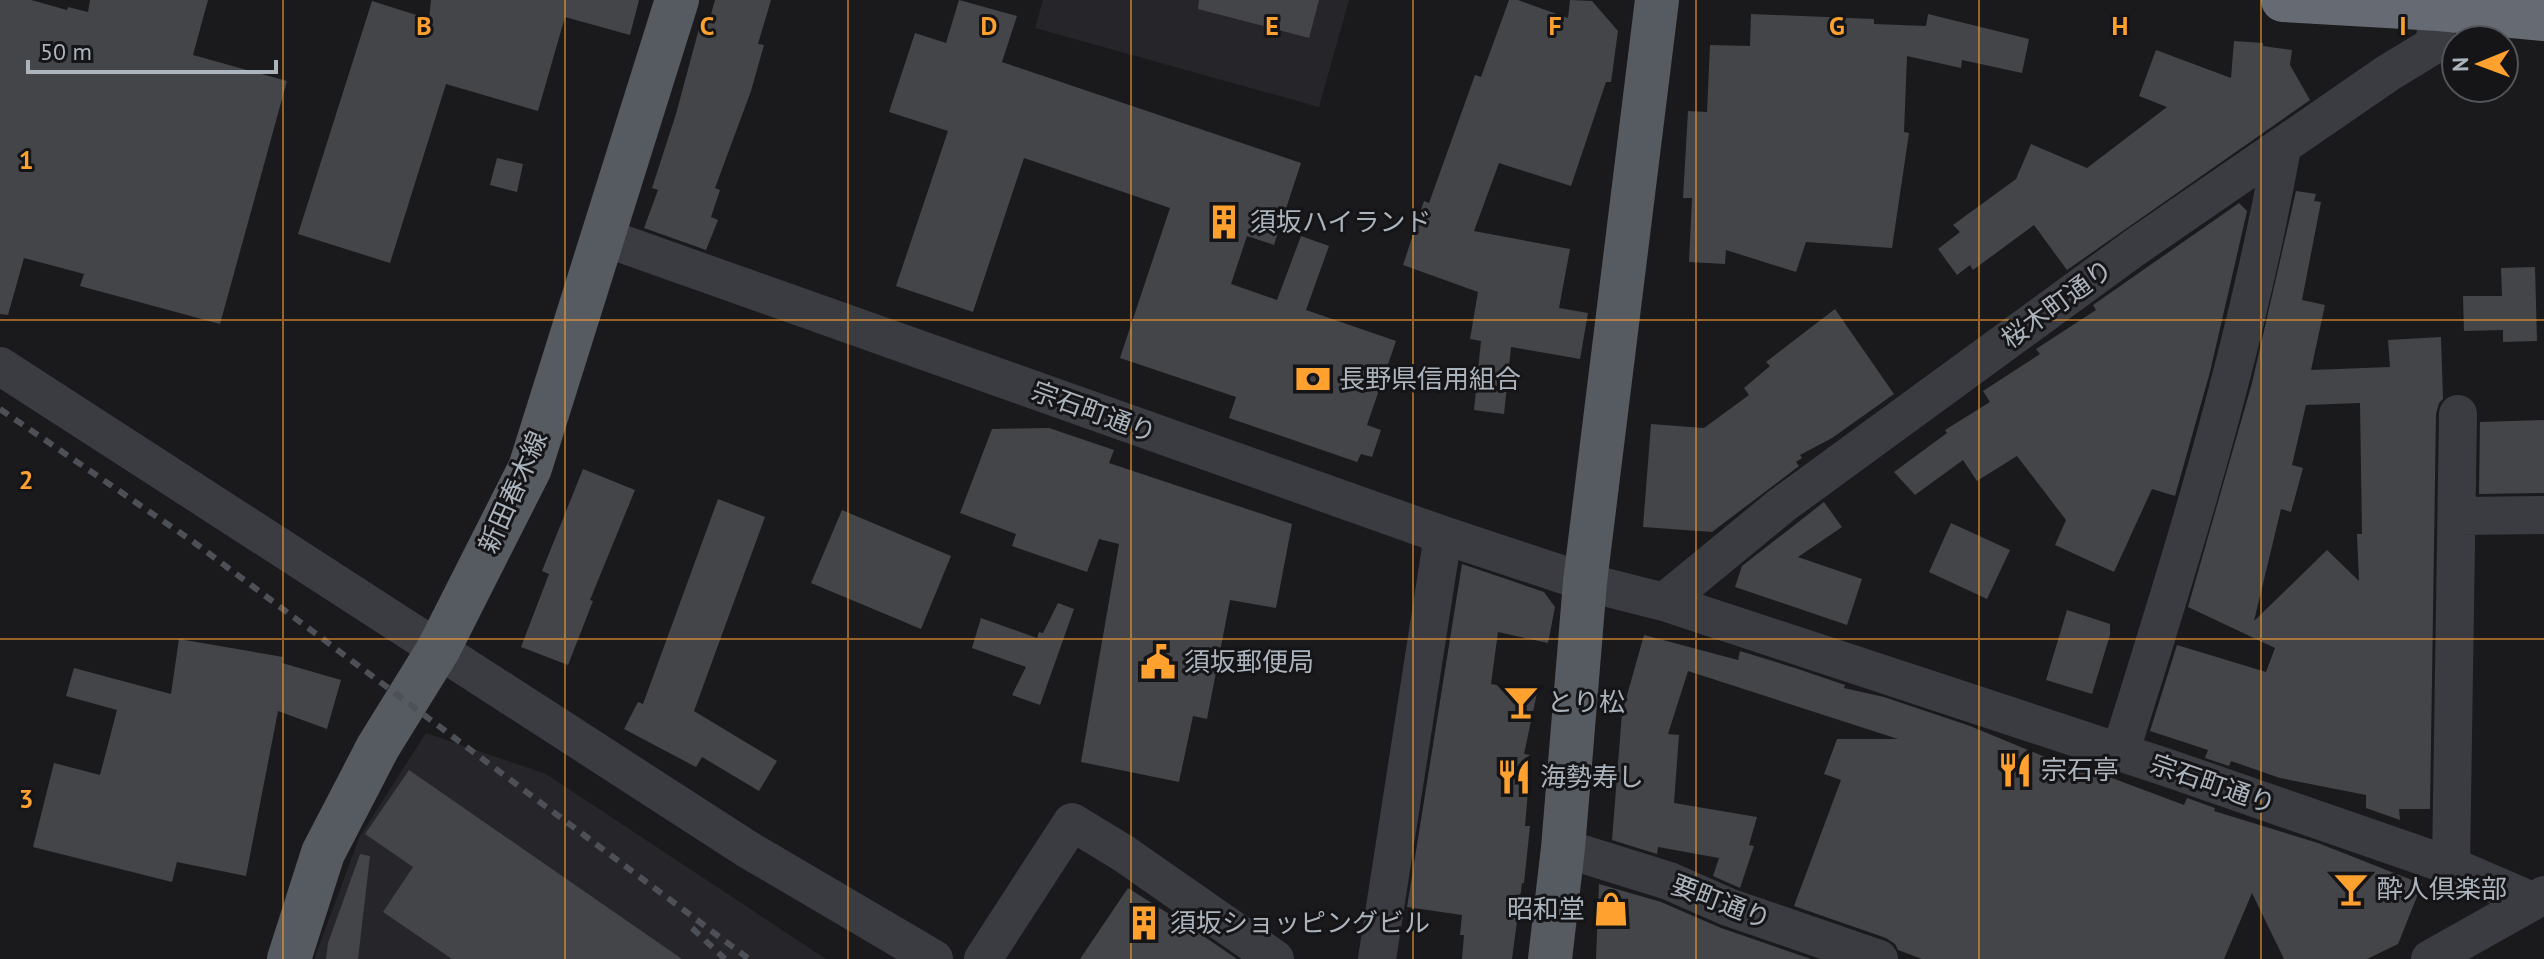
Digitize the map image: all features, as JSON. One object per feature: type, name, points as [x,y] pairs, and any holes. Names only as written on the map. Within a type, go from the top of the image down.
[{"type":"highway","points":[[2283,0],[2544,19]]},
{"type":"main road","name":"新田春木線","points":[[289,959],[323,853],[378,747],[438,650],[530,468],[677,0]]},
{"type":"main road","points":[[1550,959],[1563,848],[1585,582],[1657,0]]},
{"type":"street","name":"桜木町通り","points":[[1664,602],[1782,505],[2134,248],[2388,73],[2434,45],[2439,9]]},
{"type":"street","points":[[2120,753],[2211,450],[2271,210],[2282,148]]},
{"type":"street","name":"宗石町通り","points":[[603,237],[1443,535],[1585,582],[1664,602],[2120,753],[2538,898]]},
{"type":"street","points":[[0,366],[747,849],[934,959]]},
{"type":"street","points":[[2451,866],[2458,414]]},
{"type":"street","points":[[2457,516],[2544,515]]},
{"type":"street","points":[[1377,959],[1443,535]]},
{"type":"street","points":[[983,959],[1072,822],[1123,853],[1275,959]]},
{"type":"street","name":"要町通り","points":[[1563,848],[1669,881],[1728,907],[1879,959]]},
{"type":"street","points":[[2430,959],[2538,898]]},
{"type":"shaded area","points":[[1043,0],[1349,0],[1319,107],[1035,28]]},
{"type":"shaded area","points":[[426,733],[546,774],[826,959],[314,959],[360,836]]},
{"type":"building","points":[[0,0],[31,0],[88,12],[90,0],[208,0],[193,55],[287,81],[220,324],[80,286],[84,274],[24,258],[8,315],[0,314]]},
{"type":"building","points":[[431,0],[639,0],[630,35],[565,17],[538,111],[446,84],[390,263],[298,234],[372,1],[429,19]]},
{"type":"building","points":[[715,0],[771,0],[758,44],[764,45],[751,91],[715,188],[720,190],[711,217],[718,220],[706,250],[644,228],[658,190],[652,188],[700,25],[703,16],[710,18]]},
{"type":"building","name":"須坂ハイランド","points":[[959,0],[1017,16],[1002,62],[1301,163],[1274,245],[1247,236],[1231,284],[1277,300],[1301,236],[1329,246],[1306,310],[1396,341],[1367,425],[1381,430],[1372,457],[1361,454],[1357,462],[1229,418],[1236,397],[1120,358],[1170,208],[1024,158],[973,312],[896,286],[948,131],[889,112],[915,33],[946,43]]},
{"type":"building","points":[[1199,0],[1319,0],[1309,38],[1198,9]]},
{"type":"building","points":[[1509,0],[1518,0],[1568,18],[1570,0],[1592,1],[1618,31],[1611,82],[1606,82],[1571,186],[1499,163],[1474,231],[1570,249],[1559,308],[1588,313],[1580,359],[1511,347],[1504,414],[1474,410],[1481,341],[1470,339],[1478,292],[1403,265],[1424,201],[1429,203],[1475,75],[1481,77]]},
{"type":"building","points":[[1751,14],[1874,19],[1874,24],[1926,26],[1928,14],[2029,39],[2022,73],[1962,60],[1961,68],[1907,56],[1904,132],[1909,133],[1892,248],[1806,242],[1796,272],[1726,250],[1725,264],[1689,262],[1692,198],[1683,198],[1688,111],[1707,112],[1710,45],[1750,46]]},
{"type":"building","points":[[2234,41],[2263,43],[2263,46],[2292,50],[2290,65],[2310,100],[2067,270],[2034,225],[1973,270],[1970,265],[1957,275],[1938,249],[1960,232],[1953,225],[2016,179],[2031,144],[2087,168],[2167,107],[2139,96],[2156,50],[2231,78]]},
{"type":"building","points":[[497,158],[523,164],[517,192],[490,185]]},
{"type":"building","points":[[2296,191],[2316,194],[2314,201],[2321,202],[2302,300],[2325,305],[2311,370],[2390,367],[2388,340],[2441,337],[2443,399],[2436,414],[2430,809],[2399,809],[2400,820],[2366,808],[2366,795],[2280,778],[2231,761],[2229,766],[2205,758],[2208,750],[2150,731],[2177,645],[2266,672],[2275,648],[2188,607],[2252,383]],"holes":[[[2360,403],[2362,534],[2357,534],[2359,581],[2327,550],[2254,621],[2281,509],[2291,512],[2303,468],[2292,465],[2306,405]]]},
{"type":"building","points":[[2239,203],[2247,211],[2210,372],[2175,496],[2152,489],[2114,572],[2055,545],[2066,520],[2017,456],[1977,481],[1963,460],[1915,495],[1894,472],[1947,433],[1945,430],[1990,402],[1983,391],[2040,354],[2036,349],[2096,310],[2093,305]]},
{"type":"building","points":[[2535,267],[2537,341],[2503,342],[2503,330],[2464,331],[2463,296],[2502,296],[2501,268]]},
{"type":"building","points":[[1835,309],[1894,394],[1832,438],[1800,455],[1802,458],[1796,462],[1799,466],[1712,532],[1643,527],[1651,424],[1704,428],[1749,395],[1744,388],[1770,366],[1766,362]]},
{"type":"building","points":[[2544,420],[2544,493],[2479,494],[2480,422]]},
{"type":"building","name":"須坂郵便局","points":[[1049,428],[1114,450],[1109,463],[1292,524],[1276,608],[1230,600],[1207,719],[1193,716],[1179,782],[1081,762],[1119,544],[1099,539],[1087,572],[1012,546],[1016,534],[960,513],[992,429]]},
{"type":"building","points":[[583,469],[635,490],[590,600],[593,601],[568,665],[521,647],[549,574],[542,571]]},
{"type":"building","points":[[718,499],[765,517],[694,711],[777,761],[759,791],[702,757],[696,767],[624,729],[638,702],[643,704]]},
{"type":"building","points":[[1824,502],[1842,527],[1798,557],[1862,579],[1847,625],[1735,587],[1742,566]]},
{"type":"building","points":[[842,510],[951,556],[921,629],[811,583]]},
{"type":"building","points":[[1951,523],[2010,550],[1987,599],[1929,572]]},
{"type":"building","points":[[1462,564],[1544,592],[1555,607],[1548,643],[1498,632],[1491,684],[1537,693],[1524,754],[1531,755],[1525,826],[1530,826],[1512,959],[1462,959],[1462,915],[1407,907]]},
{"type":"building","points":[[1058,603],[1074,609],[1040,705],[1012,695],[1026,667],[972,648],[981,618],[1037,638],[1039,632],[1043,633]]},
{"type":"building","points":[[2067,610],[2110,624],[2110,635],[2092,694],[2046,680]]},
{"type":"building","points":[[1644,635],[1738,660],[1740,651],[1795,668],[1845,685],[1844,688],[1884,697],[1970,726],[2079,771],[2080,766],[2184,805],[2187,798],[2215,808],[2214,811],[2318,843],[2422,884],[2398,944],[2367,959],[2284,959],[2252,893],[2224,959],[1922,959],[1898,950],[1886,938],[1794,906],[1841,780],[1824,774],[1837,739],[1898,739],[1688,671],[1668,734],[1679,735],[1674,803],[1757,817],[1749,845],[1754,846],[1740,888],[1713,876],[1719,858],[1658,847],[1657,854],[1612,840],[1622,713]]},
{"type":"building","points":[[179,639],[283,657],[282,663],[341,680],[327,729],[278,711],[246,876],[177,862],[172,882],[33,847],[54,763],[100,775],[117,710],[66,696],[74,668],[171,694]]},
{"type":"building","points":[[409,770],[682,959],[452,959],[383,912],[413,867],[365,834]]},
{"type":"building","points":[[360,854],[370,856],[358,959],[326,959],[328,943]]},
{"type":"building","points":[[1599,884],[1661,902],[1721,928],[1811,959],[1596,959]]},
{"type":"building","name":"須坂ショッピングビル","points":[[1128,888],[1196,931],[1237,959],[1080,959]]},
{"type":"railway","points":[[0,409],[195,543],[749,959]]},
{"type":"railway","points":[[692,928],[725,959]]},
{"type":"place","name":"須坂ハイランド","points":[[1224,222]]},
{"type":"place","name":"長野県信用組合","points":[[1313,379]]},
{"type":"place","name":"須坂郵便局","points":[[1158,662]]},
{"type":"place","name":"とり松","points":[[1521,702]]},
{"type":"place","name":"宗石亭","points":[[2015,770]]},
{"type":"place","name":"海勢寿し","points":[[1514,777]]},
{"type":"place","name":"酔人倶楽部","points":[[2351,889]]},
{"type":"place","name":"昭和堂","points":[[1611,909]]},
{"type":"place","name":"須坂ショッピングビル","points":[[1144,923]]}]
